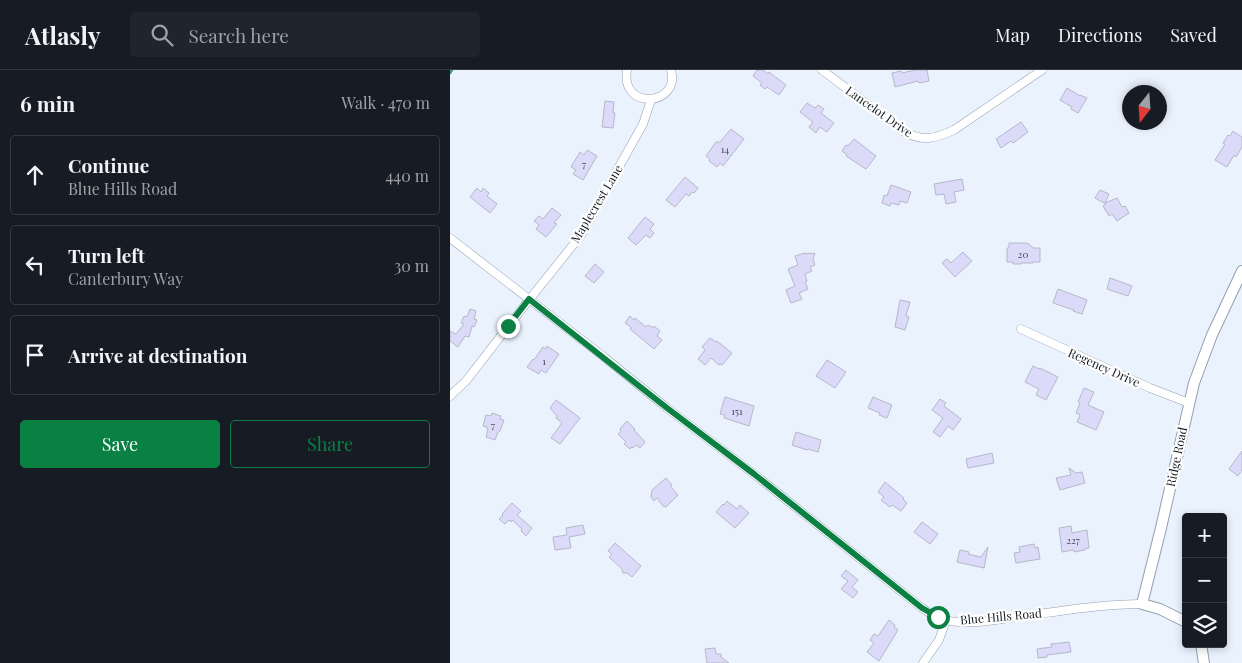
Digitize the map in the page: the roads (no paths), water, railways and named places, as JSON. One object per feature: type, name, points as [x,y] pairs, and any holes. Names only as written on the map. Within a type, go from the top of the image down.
[{"type":"street","points":[[628,70],[626,76],[627,84],[631,90],[636,96],[651,100],[658,98],[669,88],[672,81],[671,70]]},
{"type":"street","name":"Lancelot Drive","points":[[822,70],[903,131],[913,137],[927,139],[954,130],[1042,70]]},
{"type":"street","name":"Maplecrest Lane","points":[[450,396],[466,381],[581,235],[643,124],[651,100]]},
{"type":"street","name":"Blue Hills Road","points":[[450,238],[931,614],[946,620],[967,622],[1081,608],[1142,604]]},
{"type":"street","name":"Ridge Road","points":[[1142,604],[1161,528],[1188,403],[1200,365],[1242,271]]},
{"type":"street","name":"Regency Drive","points":[[1021,330],[1188,403]]},
{"type":"street","points":[[1142,604],[1160,609],[1182,620]]},
{"type":"street","points":[[923,663],[939,640],[946,620]]},
{"type":"street","points":[[1202,648],[1204,663]]}]
